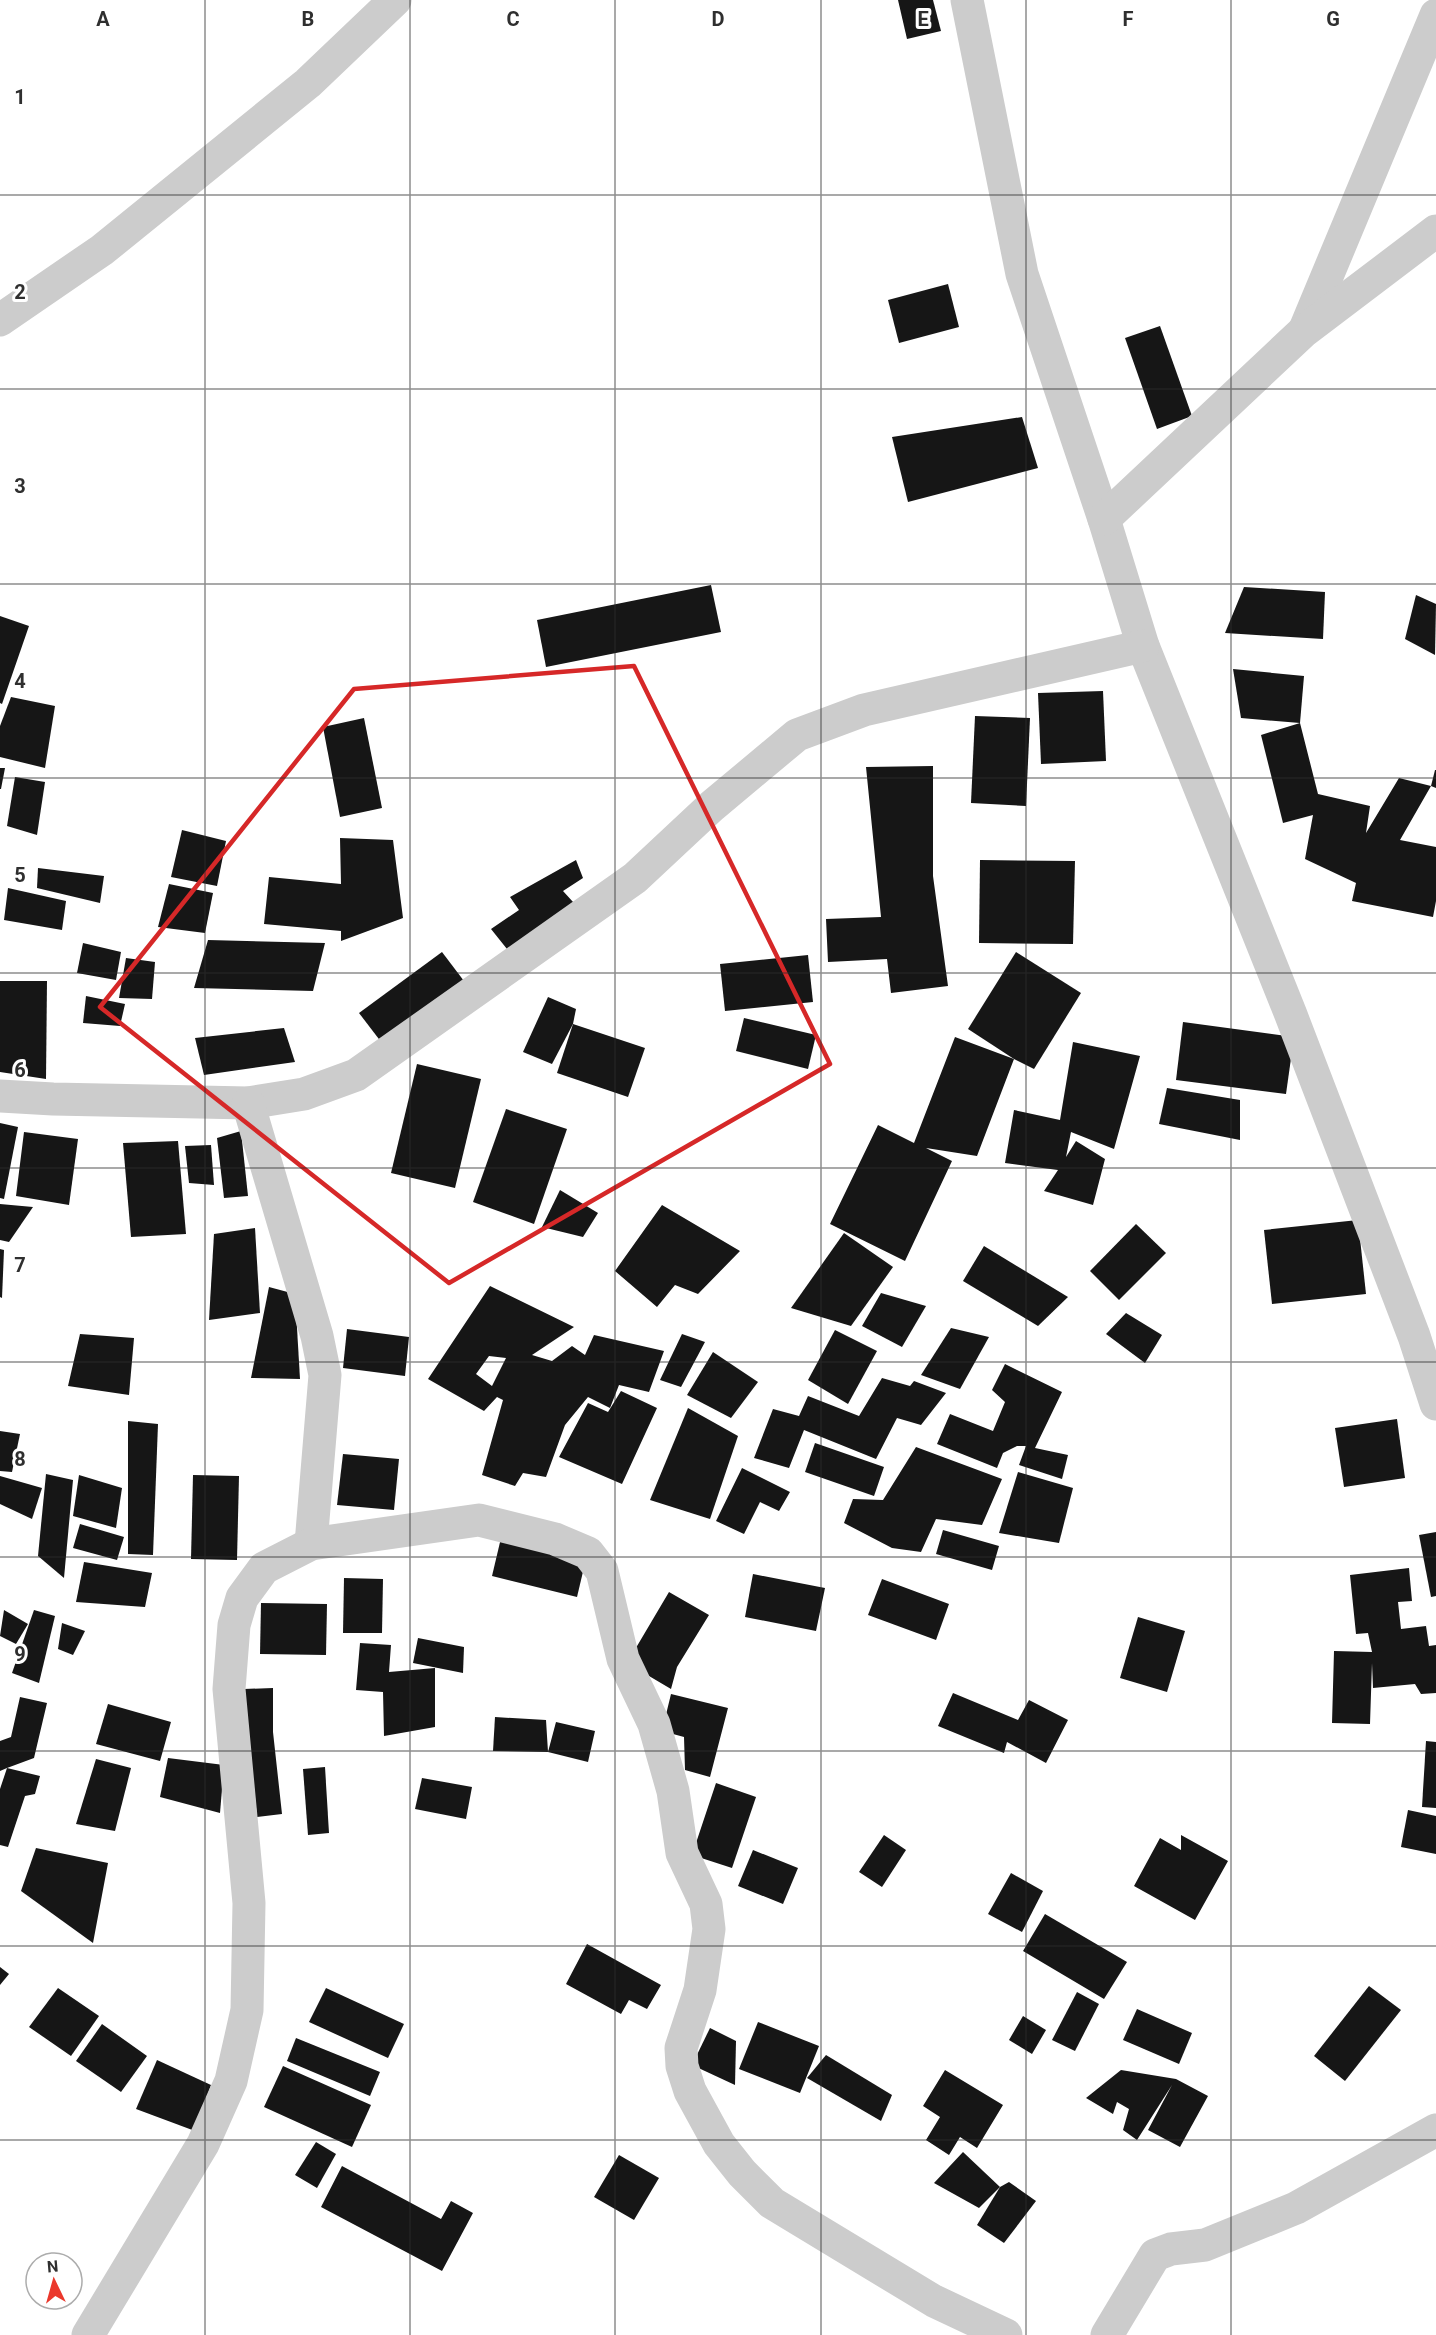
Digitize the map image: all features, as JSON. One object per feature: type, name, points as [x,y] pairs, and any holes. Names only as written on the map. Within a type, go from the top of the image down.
[{"type":"street","points":[[0,320],[111,243],[308,83],[395,0]]},
{"type":"street","points":[[967,0],[1022,274],[1104,519],[1143,646],[1295,1026],[1414,1336],[1436,1404]]},
{"type":"street","points":[[1305,331],[1436,15]]},
{"type":"street","points":[[1104,519],[1305,331],[1436,231]]},
{"type":"street","points":[[0,1096],[248,1103],[304,1094],[356,1075],[635,878],[712,806],[797,735],[864,710],[1143,646]]},
{"type":"street","points":[[248,1103],[317,1336],[325,1375],[311,1544]]},
{"type":"street","points":[[88,2335],[203,2144],[231,2081],[247,2010],[249,1903],[229,1689],[234,1625],[242,1598],[264,1568],[311,1544],[479,1520],[555,1539],[588,1553],[602,1571],[623,1659],[654,1724],[673,1791],[682,1853],[706,1904],[709,1929],[700,1990],[681,2048],[682,2067],[690,2091],[719,2144],[742,2173],[772,2203],[934,2301],[1006,2335]]},
{"type":"street","points":[[1107,2335],[1155,2255],[1172,2248],[1205,2245],[1296,2208],[1436,2130]]},
{"type":"highlighted area","points":[[634,666],[830,1064],[449,1283],[100,1007],[354,689]]},
{"type":"building","points":[[898,0],[933,0],[941,31],[907,39]]},
{"type":"building","points":[[948,284],[959,327],[899,343],[888,300]]},
{"type":"building","points":[[1160,326],[1192,416],[1157,429],[1125,338]]},
{"type":"building","points":[[1022,417],[1038,468],[908,502],[892,437]]},
{"type":"building","points":[[711,585],[721,632],[546,667],[537,620]]},
{"type":"building","points":[[1244,587],[1325,592],[1323,639],[1225,633]]},
{"type":"building","points":[[1416,595],[1436,604],[1435,655],[1405,639]]},
{"type":"building","points":[[0,616],[29,626],[2,704],[0,703]]},
{"type":"building","points":[[1233,669],[1304,676],[1300,723],[1241,718]]},
{"type":"building","points":[[1103,691],[1106,761],[1041,764],[1038,693]]},
{"type":"building","points":[[11,697],[55,706],[45,768],[0,757],[0,726]]},
{"type":"building","points":[[975,716],[1030,718],[1026,806],[971,803]]},
{"type":"building","points":[[364,718],[382,808],[340,817],[323,727]]},
{"type":"building","points":[[1300,723],[1318,794],[1370,806],[1366,833],[1399,778],[1431,786],[1400,840],[1436,847],[1436,901],[1433,917],[1352,901],[1356,883],[1305,859],[1313,815],[1283,823],[1261,735]]},
{"type":"building","points":[[933,766],[933,876],[948,986],[891,993],[887,959],[828,962],[826,919],[881,917],[866,767]]},
{"type":"building","points":[[0,768],[5,768],[1,789],[0,789]]},
{"type":"building","points":[[1436,770],[1436,788],[1431,786]]},
{"type":"building","points":[[15,777],[45,782],[37,835],[7,826]]},
{"type":"building","points":[[182,830],[226,841],[217,886],[171,877]]},
{"type":"building","points":[[340,838],[393,840],[403,918],[341,941],[341,931],[264,924],[269,877],[341,884]]},
{"type":"building","points":[[576,860],[583,878],[563,891],[584,914],[511,954],[491,929],[519,910],[510,897]]},
{"type":"building","points":[[980,860],[1075,861],[1073,944],[979,943]]},
{"type":"building","points":[[38,868],[104,876],[100,903],[37,888]]},
{"type":"building","points":[[169,884],[213,893],[205,933],[158,927]]},
{"type":"building","points":[[8,888],[66,901],[62,930],[4,920]]},
{"type":"building","points":[[208,940],[325,943],[313,991],[194,988]]},
{"type":"building","points":[[83,943],[121,952],[116,980],[77,973]]},
{"type":"building","points":[[442,952],[467,985],[385,1047],[359,1013]]},
{"type":"building","points":[[1016,952],[1081,993],[1034,1069],[1014,1059],[968,1029]]},
{"type":"building","points":[[808,955],[813,1002],[725,1011],[720,964]]},
{"type":"building","points":[[126,958],[155,962],[152,999],[119,998]]},
{"type":"building","points":[[0,981],[47,981],[46,1079],[0,1072]]},
{"type":"building","points":[[86,996],[125,1004],[120,1026],[83,1023]]},
{"type":"building","points":[[548,997],[576,1009],[573,1024],[552,1064],[523,1052]]},
{"type":"building","points":[[744,1018],[816,1035],[808,1069],[736,1051]]},
{"type":"building","points":[[1183,1022],[1294,1037],[1286,1094],[1176,1080]]},
{"type":"building","points":[[573,1024],[645,1048],[628,1097],[557,1073]]},
{"type":"building","points":[[284,1028],[295,1062],[204,1075],[195,1038]]},
{"type":"building","points":[[955,1037],[1014,1059],[977,1156],[926,1148],[952,1161],[905,1261],[830,1224],[878,1125],[914,1143]]},
{"type":"building","points":[[1073,1042],[1140,1056],[1114,1149],[1071,1132],[1066,1157],[1076,1141],[1105,1159],[1093,1205],[1044,1191],[1058,1170],[1005,1163],[1014,1110],[1060,1120]]},
{"type":"building","points":[[417,1064],[481,1079],[455,1188],[391,1173]]},
{"type":"building","points":[[1167,1088],[1240,1100],[1240,1140],[1159,1124]]},
{"type":"building","points":[[506,1109],[567,1129],[534,1224],[473,1202]]},
{"type":"building","points":[[0,1123],[18,1127],[4,1199],[0,1198]]},
{"type":"building","points":[[241,1131],[248,1196],[224,1198],[217,1138]]},
{"type":"building","points":[[24,1132],[78,1139],[69,1205],[16,1196]]},
{"type":"building","points":[[178,1141],[186,1234],[131,1237],[123,1143]]},
{"type":"building","points":[[211,1145],[214,1185],[189,1183],[185,1146]]},
{"type":"building","points":[[560,1190],[598,1213],[583,1237],[542,1227]]},
{"type":"building","points":[[0,1204],[33,1207],[9,1242],[0,1240]]},
{"type":"building","points":[[662,1205],[740,1251],[698,1294],[675,1285],[657,1307],[615,1271]]},
{"type":"building","points":[[1358,1220],[1366,1294],[1272,1304],[1264,1230]]},
{"type":"building","points":[[1136,1224],[1166,1253],[1119,1300],[1090,1271]]},
{"type":"building","points":[[255,1228],[260,1313],[209,1320],[214,1234]]},
{"type":"building","points":[[844,1233],[893,1267],[851,1326],[791,1308]]},
{"type":"building","points":[[984,1246],[1068,1297],[1038,1326],[963,1281]]},
{"type":"building","points":[[0,1249],[4,1250],[2,1298],[0,1297]]},
{"type":"building","points":[[490,1286],[574,1327],[532,1355],[552,1361],[572,1346],[585,1355],[594,1335],[664,1351],[649,1392],[619,1385],[610,1408],[588,1397],[565,1425],[546,1477],[523,1473],[515,1486],[482,1475],[503,1400],[497,1397],[484,1411],[428,1379]],"holes":[[[489,1356],[506,1358],[492,1386],[476,1374]]]},
{"type":"building","points":[[269,1287],[295,1294],[300,1379],[251,1378]]},
{"type":"building","points":[[881,1293],[926,1306],[902,1347],[862,1326]]},
{"type":"building","points":[[1126,1313],[1162,1335],[1145,1363],[1106,1334]]},
{"type":"building","points":[[951,1328],[989,1337],[960,1389],[921,1375]]},
{"type":"building","points":[[347,1329],[409,1337],[405,1376],[343,1368]]},
{"type":"building","points":[[835,1330],[877,1351],[848,1404],[808,1380]]},
{"type":"building","points":[[80,1334],[134,1338],[129,1395],[68,1386]]},
{"type":"building","points":[[682,1334],[705,1342],[681,1387],[660,1380]]},
{"type":"building","points":[[713,1352],[758,1382],[731,1418],[687,1395]]},
{"type":"building","points":[[1005,1364],[1062,1392],[1035,1448],[1068,1455],[1062,1479],[1019,1465],[1026,1446],[1017,1446],[1003,1453],[997,1468],[937,1444],[950,1414],[993,1431],[1005,1402],[992,1390]]},
{"type":"building","points":[[882,1378],[910,1386],[914,1381],[946,1393],[921,1425],[897,1418],[876,1459],[804,1430],[789,1468],[754,1458],[773,1409],[799,1416],[808,1396],[859,1416]]},
{"type":"building","points":[[621,1391],[657,1408],[622,1484],[559,1457],[588,1403],[608,1412]]},
{"type":"building","points":[[688,1408],[738,1436],[710,1519],[650,1500]]},
{"type":"building","points":[[1397,1419],[1405,1478],[1344,1487],[1335,1428]]},
{"type":"building","points":[[128,1421],[158,1424],[153,1555],[128,1554]]},
{"type":"building","points":[[0,1431],[20,1434],[12,1472],[0,1471]]},
{"type":"building","points":[[815,1443],[884,1467],[874,1496],[805,1472]]},
{"type":"building","points":[[916,1447],[1002,1479],[982,1525],[936,1519],[921,1552],[892,1548],[844,1523],[853,1499],[883,1500]]},
{"type":"building","points":[[343,1454],[399,1459],[394,1510],[337,1505]]},
{"type":"building","points":[[742,1468],[790,1492],[779,1511],[760,1502],[744,1534],[716,1521]]},
{"type":"building","points":[[1018,1472],[1073,1488],[1059,1543],[999,1533]]},
{"type":"building","points":[[46,1474],[73,1480],[64,1578],[38,1556]]},
{"type":"building","points":[[79,1475],[122,1488],[116,1528],[73,1516]]},
{"type":"building","points":[[193,1475],[239,1476],[237,1560],[191,1559]]},
{"type":"building","points":[[0,1476],[42,1488],[32,1519],[0,1504]]},
{"type":"building","points":[[80,1524],[124,1537],[117,1560],[73,1548]]},
{"type":"building","points":[[943,1530],[999,1546],[992,1570],[936,1554]]},
{"type":"building","points":[[1436,1532],[1436,1596],[1431,1597],[1419,1535]]},
{"type":"building","points":[[501,1538],[586,1559],[577,1597],[492,1576]]},
{"type":"building","points":[[84,1562],[152,1573],[145,1607],[76,1602]]},
{"type":"building","points":[[1409,1568],[1412,1601],[1398,1602],[1401,1629],[1426,1626],[1429,1646],[1436,1645],[1436,1693],[1421,1694],[1415,1684],[1373,1688],[1372,1663],[1370,1724],[1332,1723],[1334,1651],[1372,1652],[1368,1633],[1356,1634],[1350,1575]]},
{"type":"building","points":[[753,1574],[825,1588],[816,1631],[745,1617]]},
{"type":"building","points":[[344,1578],[383,1579],[382,1633],[343,1633]]},
{"type":"building","points":[[882,1579],[949,1604],[936,1640],[868,1615]]},
{"type":"building","points":[[669,1592],[709,1615],[677,1667],[671,1689],[627,1663]]},
{"type":"building","points":[[261,1603],[327,1604],[326,1655],[260,1654]]},
{"type":"building","points":[[4,1610],[28,1624],[16,1644],[0,1636]]},
{"type":"building","points":[[34,1610],[55,1616],[39,1683],[12,1673]]},
{"type":"building","points":[[1138,1617],[1185,1631],[1167,1692],[1120,1678]]},
{"type":"building","points":[[62,1623],[85,1631],[73,1655],[58,1649]]},
{"type":"building","points":[[418,1638],[464,1647],[463,1673],[413,1663]]},
{"type":"building","points":[[360,1643],[391,1645],[389,1672],[435,1668],[435,1727],[384,1736],[383,1692],[356,1690]]},
{"type":"building","points":[[273,1688],[273,1732],[282,1814],[257,1817],[244,1689]]},
{"type":"building","points":[[953,1693],[1018,1720],[1029,1700],[1068,1720],[1046,1763],[1007,1742],[1004,1753],[938,1726]]},
{"type":"building","points":[[671,1694],[728,1708],[710,1777],[685,1770],[684,1737],[662,1731]]},
{"type":"building","points":[[20,1697],[47,1703],[34,1758],[0,1771],[0,1741],[11,1737]]},
{"type":"building","points":[[108,1704],[171,1722],[160,1761],[96,1744]]},
{"type":"building","points":[[495,1717],[546,1720],[548,1752],[493,1751]]},
{"type":"building","points":[[556,1722],[595,1731],[588,1762],[548,1752]]},
{"type":"building","points":[[1426,1741],[1436,1742],[1436,1808],[1422,1807]]},
{"type":"building","points":[[168,1758],[224,1765],[220,1813],[160,1797]]},
{"type":"building","points":[[96,1759],[131,1768],[115,1831],[76,1824]]},
{"type":"building","points":[[325,1767],[329,1833],[308,1835],[303,1769]]},
{"type":"building","points":[[7,1768],[40,1776],[35,1794],[25,1796],[8,1847],[0,1845],[0,1789]]},
{"type":"building","points":[[422,1778],[472,1787],[466,1819],[415,1809]]},
{"type":"building","points":[[716,1783],[756,1797],[732,1868],[692,1855]]},
{"type":"building","points":[[1408,1810],[1436,1816],[1436,1854],[1401,1847]]},
{"type":"building","points":[[884,1835],[906,1850],[882,1887],[859,1872]]},
{"type":"building","points":[[1181,1835],[1228,1861],[1195,1920],[1134,1886],[1160,1838],[1181,1850]]},
{"type":"building","points":[[36,1848],[108,1863],[93,1943],[21,1891]]},
{"type":"building","points":[[753,1850],[798,1868],[783,1904],[738,1886]]},
{"type":"building","points":[[1011,1873],[1043,1891],[1022,1932],[988,1914]]},
{"type":"building","points":[[1045,1914],[1127,1962],[1104,1999],[1023,1951]]},
{"type":"building","points":[[587,1944],[661,1985],[647,2009],[629,2000],[621,2014],[566,1984]]},
{"type":"building","points":[[0,1967],[9,1974],[0,1985]]},
{"type":"building","points":[[1369,1986],[1401,2010],[1345,2081],[1314,2056]]},
{"type":"building","points":[[58,1988],[99,2016],[71,2056],[29,2027]]},
{"type":"building","points":[[326,1988],[404,2024],[388,2058],[309,2022]]},
{"type":"building","points":[[1077,1992],[1099,2004],[1075,2051],[1052,2040]]},
{"type":"building","points":[[1137,2009],[1192,2033],[1179,2064],[1123,2040]]},
{"type":"building","points":[[1023,2016],[1046,2030],[1032,2054],[1009,2040]]},
{"type":"building","points":[[758,2022],[819,2046],[800,2093],[739,2069]]},
{"type":"building","points":[[102,2024],[147,2056],[121,2092],[76,2061]]},
{"type":"building","points":[[710,2028],[736,2041],[735,2085],[692,2065]]},
{"type":"building","points":[[296,2038],[380,2072],[370,2096],[287,2061]]},
{"type":"building","points":[[826,2055],[892,2095],[881,2121],[807,2078]]},
{"type":"building","points":[[157,2060],[211,2085],[195,2131],[136,2109]]},
{"type":"building","points":[[283,2066],[371,2105],[352,2147],[264,2107]]},
{"type":"building","points":[[945,2070],[1003,2105],[977,2148],[960,2137],[949,2155],[926,2140],[940,2117],[923,2106]]},
{"type":"building","points":[[1121,2070],[1176,2079],[1208,2096],[1180,2147],[1148,2130],[1172,2085],[1137,2140],[1123,2130],[1129,2109],[1117,2102],[1113,2114],[1086,2098]]},
{"type":"building","points":[[316,2142],[336,2154],[317,2188],[295,2175]]},
{"type":"building","points":[[963,2152],[1000,2187],[979,2208],[934,2183]]},
{"type":"building","points":[[619,2155],[659,2178],[634,2220],[594,2197]]},
{"type":"building","points":[[342,2166],[441,2219],[451,2201],[473,2213],[442,2271],[321,2207]]},
{"type":"building","points":[[1009,2182],[1036,2201],[1004,2243],[977,2225],[1000,2187]]}]
